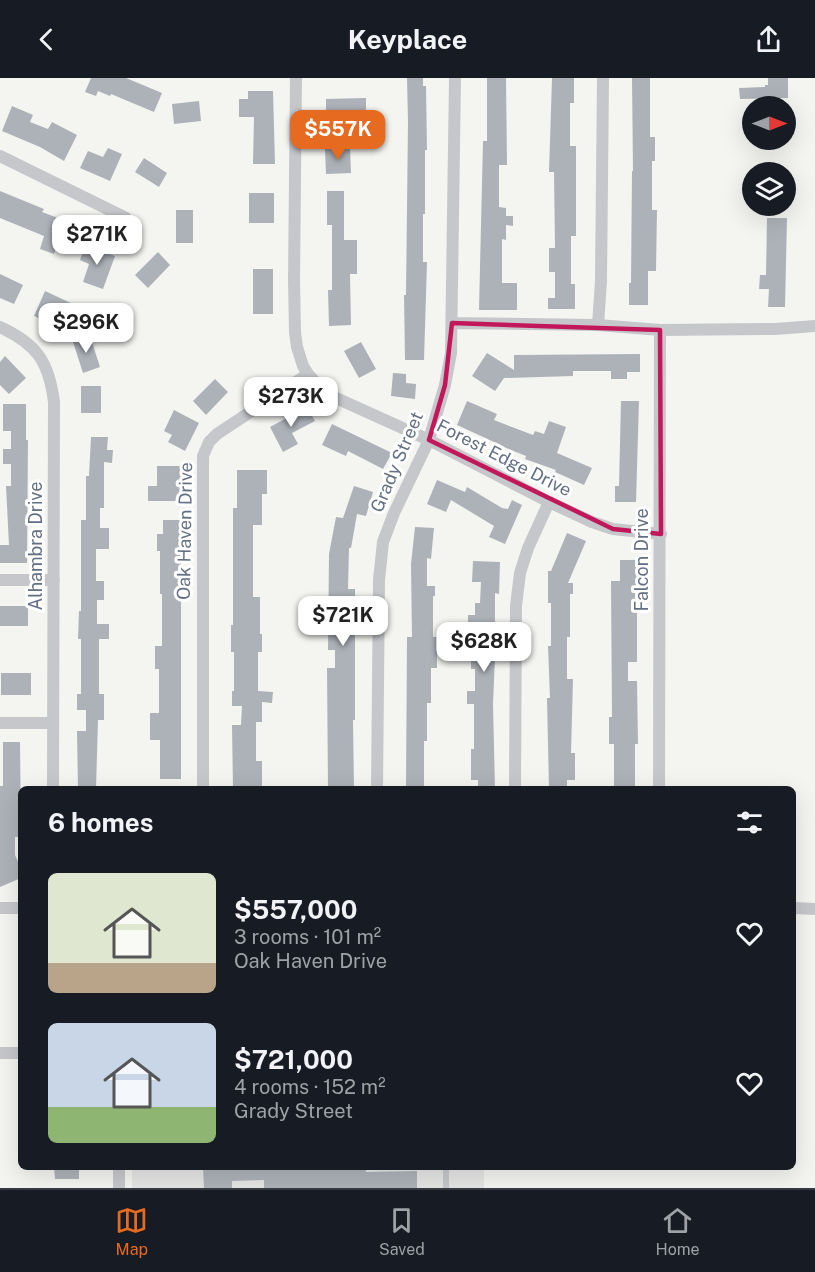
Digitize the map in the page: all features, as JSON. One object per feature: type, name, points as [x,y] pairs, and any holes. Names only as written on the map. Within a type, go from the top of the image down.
[{"type":"street","points":[[296,78],[294,280],[296,332],[297,347],[308,374]]},
{"type":"street","name":"Grady Street","points":[[377,786],[379,580],[383,542],[394,513],[429,440],[445,385],[451,353],[455,78]]},
{"type":"street","points":[[598,325],[601,281],[603,78]]},
{"type":"street","points":[[0,156],[126,218]]},
{"type":"street","points":[[452,323],[598,325],[660,330],[815,327]]},
{"type":"street","name":"Alhambra Drive","points":[[0,327],[34,348],[44,361],[51,384],[55,434],[53,786]]},
{"type":"street","name":"Falcon Drive","points":[[659,786],[660,330]]},
{"type":"street","name":"Forest Edge Drive","points":[[308,374],[320,387],[336,398],[429,440],[549,502],[613,529],[661,534]]},
{"type":"street","name":"Oak Haven Drive","points":[[203,786],[203,456],[208,442],[217,434],[308,374]]},
{"type":"street","points":[[515,786],[516,606],[520,573],[528,548],[549,502]]},
{"type":"street","points":[[0,580],[54,580]]},
{"type":"street","points":[[0,723],[53,723]]},
{"type":"street","points":[[0,908],[18,908]]},
{"type":"street","points":[[796,908],[815,909]]},
{"type":"street","points":[[0,1053],[18,1053]]},
{"type":"street","points":[[119,1170],[119,1188]]},
{"type":"lane","points":[[446,1170],[446,1188]]},
{"type":"highlighted area","points":[[452,323],[660,330],[661,534],[613,529],[429,440],[445,385]]},
{"type":"shaded area","points":[[132,1170],[484,1170],[484,1188],[132,1188]]},
{"type":"building","points":[[91,78],[126,78],[162,93],[154,112],[111,94],[110,96],[98,91],[96,96],[85,92]]},
{"type":"building","points":[[407,78],[423,78],[423,86],[426,86],[427,150],[425,150],[423,262],[427,262],[424,360],[405,360]]},
{"type":"building","points":[[487,78],[506,78],[507,165],[499,165],[499,207],[506,208],[506,216],[513,216],[513,226],[506,225],[506,240],[502,239],[502,283],[517,283],[517,310],[479,310],[483,141],[487,141]]},
{"type":"building","points":[[552,78],[574,78],[574,103],[570,103],[570,146],[576,146],[576,236],[571,236],[571,284],[575,284],[575,309],[548,309],[548,298],[555,298],[555,272],[549,272],[549,248],[555,248],[554,172],[549,172]]},
{"type":"building","points":[[632,78],[650,78],[650,137],[655,137],[655,161],[652,161],[652,210],[657,210],[656,271],[648,271],[648,305],[629,305],[633,171]]},
{"type":"building","points":[[768,78],[788,78],[788,96],[742,96],[740,99],[739,88],[768,85]]},
{"type":"building","points":[[248,91],[273,91],[275,164],[253,164],[254,117],[239,117],[239,99],[248,99]]},
{"type":"building","points":[[366,98],[366,114],[360,114],[360,125],[326,126],[326,99]]},
{"type":"building","points":[[199,101],[201,121],[174,124],[172,104]]},
{"type":"building","points":[[12,106],[33,115],[30,122],[48,129],[52,122],[77,135],[64,161],[40,147],[2,131]]},
{"type":"building","points":[[108,148],[122,154],[110,181],[80,168],[88,151],[103,157]]},
{"type":"building","points":[[350,148],[351,173],[326,174],[325,149]]},
{"type":"building","points":[[144,158],[167,173],[159,187],[135,172]]},
{"type":"building","points":[[0,191],[44,209],[42,212],[77,225],[71,243],[59,239],[54,254],[40,249],[44,236],[0,218]]},
{"type":"building","points":[[327,191],[344,191],[344,240],[357,240],[357,274],[350,274],[351,325],[329,326],[328,290],[332,290],[332,225],[327,225]]},
{"type":"building","points":[[249,193],[274,193],[274,223],[249,223]]},
{"type":"building","points":[[176,210],[193,210],[193,243],[176,243]]},
{"type":"building","points":[[767,218],[787,218],[785,307],[768,307],[769,289],[759,289],[760,275],[766,275]]},
{"type":"building","points":[[85,245],[115,256],[103,289],[83,282],[89,264],[80,260]]},
{"type":"building","points":[[158,252],[170,265],[148,288],[135,275]]},
{"type":"building","points":[[253,269],[273,269],[273,314],[253,314]]},
{"type":"building","points":[[0,274],[23,285],[14,304],[0,298]]},
{"type":"building","points":[[45,291],[73,304],[62,328],[34,316]]},
{"type":"building","points":[[90,336],[100,367],[83,373],[73,342]]},
{"type":"building","points":[[361,342],[376,369],[359,378],[344,351]]},
{"type":"building","points":[[487,353],[514,370],[514,355],[640,354],[640,372],[627,372],[627,379],[611,379],[611,371],[573,371],[573,376],[504,378],[495,391],[472,376]]},
{"type":"building","points":[[5,356],[26,378],[9,394],[0,385],[0,362]]},
{"type":"building","points":[[393,373],[406,374],[406,383],[416,384],[415,399],[391,396]]},
{"type":"building","points":[[215,379],[228,392],[206,415],[193,401]]},
{"type":"building","points":[[81,386],[101,386],[101,413],[81,413]]},
{"type":"building","points":[[467,401],[497,414],[494,420],[533,435],[535,431],[544,434],[549,421],[566,427],[557,453],[592,468],[584,485],[457,425]]},
{"type":"building","points":[[621,401],[639,401],[636,502],[615,502],[615,486],[619,486]]},
{"type":"building","points":[[3,404],[26,404],[27,563],[0,563],[0,545],[9,545],[6,486],[11,486],[11,464],[3,464],[3,449],[11,449],[11,431],[3,431]]},
{"type":"building","points":[[307,407],[315,421],[292,433],[298,444],[283,452],[270,427]]},
{"type":"building","points":[[174,410],[199,423],[185,451],[168,442],[172,435],[164,431]]},
{"type":"building","points":[[332,424],[392,453],[383,469],[348,451],[346,456],[322,445]]},
{"type":"building","points":[[91,437],[108,437],[107,450],[113,450],[112,463],[104,462],[104,508],[100,508],[100,528],[109,528],[109,549],[96,549],[96,581],[104,581],[104,600],[97,600],[97,624],[109,624],[109,639],[99,639],[99,694],[104,694],[104,720],[98,720],[96,786],[78,786],[77,731],[86,731],[86,710],[77,710],[77,694],[81,694],[81,639],[78,639],[79,611],[81,611],[81,520],[86,520],[86,476],[89,476]]},
{"type":"building","points":[[157,466],[181,466],[181,501],[148,501],[148,486],[157,486]]},
{"type":"building","points":[[237,470],[267,470],[267,494],[262,494],[262,525],[253,525],[253,597],[260,597],[260,634],[262,634],[262,652],[258,652],[258,691],[273,692],[272,703],[262,702],[262,722],[256,722],[256,761],[262,761],[262,786],[233,786],[232,725],[241,725],[242,706],[232,706],[232,691],[234,691],[234,652],[231,652],[233,508],[237,508]]},
{"type":"building","points":[[437,480],[465,492],[467,487],[502,508],[508,509],[512,500],[522,505],[505,544],[489,537],[494,526],[451,500],[446,512],[427,504]]},
{"type":"building","points":[[354,486],[373,492],[366,516],[357,514],[351,548],[349,548],[348,589],[355,589],[354,786],[328,786],[327,668],[335,668],[335,650],[328,650],[329,554],[336,517],[343,518]]},
{"type":"building","points":[[163,520],[181,520],[181,779],[160,779],[160,740],[150,740],[150,713],[159,713],[159,669],[155,669],[155,646],[162,646],[162,594],[160,594],[160,551],[157,551],[157,534],[163,534]]},
{"type":"building","points":[[415,527],[434,528],[431,559],[427,558],[427,586],[435,586],[433,637],[437,637],[437,668],[431,668],[431,703],[427,703],[424,786],[406,786],[407,637],[412,637],[411,564]]},
{"type":"building","points":[[567,533],[586,541],[568,583],[573,583],[573,594],[570,594],[570,637],[567,637],[567,679],[573,679],[571,753],[575,753],[575,780],[567,780],[567,786],[549,786],[547,698],[550,698],[548,646],[551,646],[551,603],[548,603],[548,571],[551,571]]},
{"type":"building","points":[[620,560],[637,560],[637,662],[628,662],[628,681],[637,681],[638,744],[635,744],[635,786],[614,786],[614,744],[609,744],[609,717],[612,717],[611,581],[620,581]]},
{"type":"building","points":[[473,561],[500,562],[499,594],[495,593],[495,633],[493,633],[495,786],[478,786],[478,780],[471,780],[474,704],[467,704],[467,691],[475,691],[475,669],[471,669],[471,633],[468,633],[468,615],[475,615],[475,603],[480,603],[481,582],[472,582]]},
{"type":"building","points":[[0,606],[28,606],[28,626],[0,626]]},
{"type":"building","points":[[1,673],[31,673],[31,695],[1,695]]},
{"type":"building","points":[[3,742],[20,742],[18,837],[15,837],[18,879],[0,887],[0,786],[3,786]]},
{"type":"building","points":[[54,1170],[79,1170],[79,1179],[55,1179]]},
{"type":"building","points":[[203,1170],[417,1171],[417,1188],[264,1188],[264,1180],[232,1181],[232,1188],[204,1188]]}]
